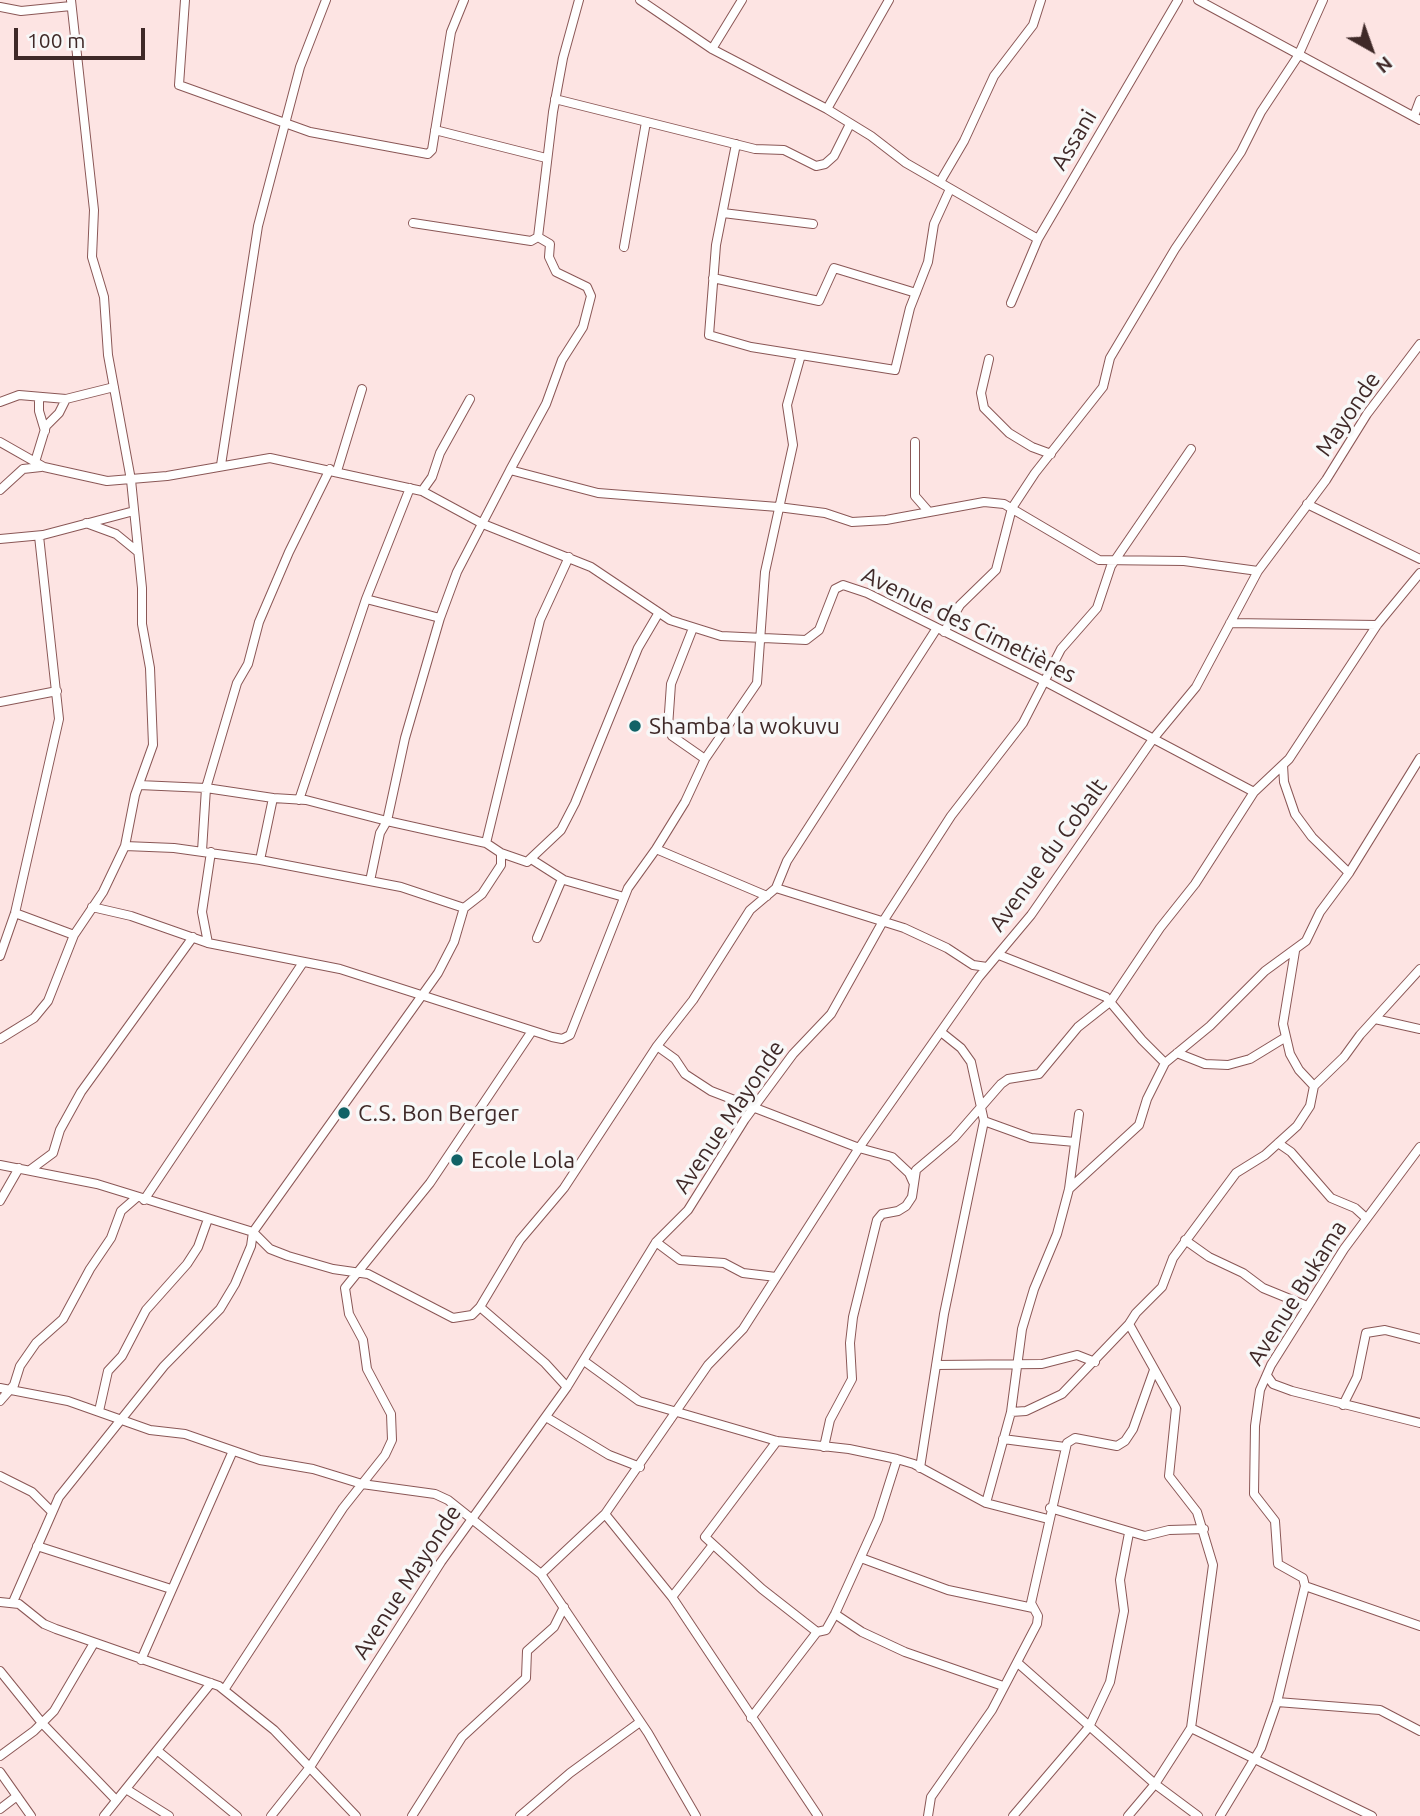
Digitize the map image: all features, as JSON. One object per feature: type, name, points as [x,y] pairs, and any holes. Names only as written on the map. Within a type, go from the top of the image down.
[{"type":"street","points":[[185,0],[178,84],[284,124],[428,154],[431,152],[452,32],[464,0]]},
{"type":"street","points":[[538,237],[555,99],[579,0]]},
{"type":"street","points":[[640,0],[712,49],[827,109],[950,189],[1038,239]]},
{"type":"street","points":[[712,49],[742,0]]},
{"type":"street","points":[[827,109],[889,0]]},
{"type":"street","points":[[940,182],[964,141],[994,76],[1032,25],[1041,0]]},
{"type":"street","name":"Assani","points":[[1010,303],[1038,239],[1178,0]]},
{"type":"street","points":[[1198,0],[1417,118],[1420,100]]},
{"type":"street","points":[[0,1165],[97,1184],[253,1232],[270,1249],[356,1274],[368,1275],[453,1318],[472,1315],[480,1307],[514,1249],[564,1188],[657,1046],[693,1000],[750,910],[776,888],[787,862],[807,830],[941,630],[960,605],[996,570],[1012,508],[1103,387],[1110,358],[1175,249],[1241,152],[1261,112],[1298,56],[1324,0]]},
{"type":"street","points":[[221,465],[258,226],[284,124],[323,1]]},
{"type":"street","points":[[0,7],[21,11],[71,3],[94,210],[92,257],[104,297],[114,387],[131,480],[142,624],[150,668],[154,736],[152,754],[139,785],[125,846],[103,892],[75,935],[63,968],[43,1008],[34,1018],[0,1039]]},
{"type":"street","points":[[555,99],[755,149],[784,150],[807,164],[825,164],[834,156],[850,124]]},
{"type":"street","points":[[624,247],[646,122]]},
{"type":"street","points":[[435,130],[546,158]]},
{"type":"street","points":[[736,144],[713,278],[709,335],[751,347],[895,370],[916,293],[928,261],[934,224],[950,189]]},
{"type":"street","points":[[723,213],[813,224]]},
{"type":"street","points":[[413,223],[531,241],[538,237]]},
{"type":"street","points":[[370,881],[380,833],[387,821],[405,738],[440,618],[457,572],[546,404],[562,360],[583,327],[591,296],[587,287],[556,272],[549,257],[550,244],[538,237]]},
{"type":"street","points":[[713,278],[819,301],[834,268],[916,293]]},
{"type":"street","name":"Mayonde","points":[[1307,504],[1326,480],[1367,414],[1385,394],[1420,344]]},
{"type":"street","points":[[92,907],[131,916],[208,943],[302,964],[340,969],[532,1031],[562,1039],[570,1035],[632,880],[656,849],[685,802],[705,759],[755,688],[762,640],[765,572],[793,445],[787,405],[801,355]]},
{"type":"street","points":[[989,359],[981,393],[984,408],[1009,433],[1032,447],[1051,454]]},
{"type":"street","points":[[0,402],[19,395],[66,398],[114,387]]},
{"type":"street","points":[[208,943],[202,912],[207,852],[206,788],[233,694],[248,664],[259,622],[289,552],[334,470],[362,389]]},
{"type":"street","points":[[39,398],[39,411],[45,431]]},
{"type":"street","points":[[35,462],[45,431],[66,398]]},
{"type":"street","points":[[422,491],[432,477],[440,453],[470,399]]},
{"type":"street","name":"Avenue des Cimetières","points":[[0,442],[44,467],[107,481],[131,480],[271,458],[422,491],[483,524],[569,557],[610,578],[658,614],[721,635],[762,640],[810,638],[819,630],[835,589],[841,585],[867,593],[1046,682],[1254,792]]},
{"type":"street","points":[[915,442],[915,496],[929,512]]},
{"type":"street","name":"Avenue Mayonde","points":[[271,1816],[310,1767],[471,1518],[567,1387],[656,1242],[688,1210],[755,1106],[793,1055],[831,1014],[882,923],[951,816],[1023,723],[1046,682],[1060,649],[1097,608],[1105,580],[1116,559],[1191,449]]},
{"type":"street","points":[[0,490],[23,469],[44,467]]},
{"type":"street","points":[[510,470],[598,492],[778,507],[864,523],[984,502],[1012,508],[1100,560],[1184,561],[1258,571]]},
{"type":"street","points":[[299,800],[366,599],[410,488]]},
{"type":"street","points":[[1307,504],[1420,559]]},
{"type":"street","name":"Avenue du Cobalt","points":[[541,1574],[605,1514],[708,1365],[743,1329],[859,1148],[987,967],[999,956],[1056,881],[1153,739],[1205,672],[1258,571],[1307,504]]},
{"type":"street","points":[[0,539],[39,536],[134,511]]},
{"type":"street","points":[[86,523],[110,531],[138,552]]},
{"type":"street","points":[[0,956],[15,913],[59,719],[39,536]]},
{"type":"street","points":[[486,843],[540,620],[569,557]]},
{"type":"street","points":[[824,1447],[830,1420],[852,1379],[850,1343],[853,1317],[877,1220],[882,1214],[895,1212],[906,1206],[916,1170],[954,1138],[980,1106],[1008,1079],[1039,1074],[1078,1027],[1111,1001],[1160,928],[1195,884],[1254,792],[1283,765],[1333,696],[1349,665],[1377,625],[1420,573]]},
{"type":"street","points":[[366,599],[440,618]]},
{"type":"street","points":[[139,785],[206,788],[299,800],[486,843],[501,853],[525,862],[557,835],[569,818],[624,680],[658,614]]},
{"type":"street","points":[[1230,623],[1377,625]]},
{"type":"street","points":[[694,628],[671,684],[668,727],[672,736],[705,759]]},
{"type":"street","points":[[0,702],[58,691]]},
{"type":"street","points":[[1069,1189],[1139,1125],[1147,1099],[1165,1063],[1265,971],[1306,941],[1320,912],[1349,873],[1420,758]]},
{"type":"street","points":[[1283,765],[1284,782],[1295,814],[1312,837],[1349,873]]},
{"type":"street","points":[[260,860],[273,798]]},
{"type":"street","points":[[125,846],[207,852],[260,860],[401,887],[464,908]]},
{"type":"street","points":[[656,849],[767,896]]},
{"type":"street","points":[[13,1602],[51,1511],[71,1481],[164,1366],[220,1309],[235,1284],[251,1246],[253,1232],[438,973],[454,942],[464,908],[482,894],[500,865],[501,853]]},
{"type":"street","points":[[531,859],[562,879],[624,897]]},
{"type":"street","points":[[537,938],[562,879]]},
{"type":"street","points":[[776,888],[904,928],[947,948],[973,965],[987,967]]},
{"type":"street","points":[[15,913],[75,935]]},
{"type":"street","points":[[30,1170],[52,1153],[60,1130],[81,1092],[193,937]]},
{"type":"street","points":[[1294,951],[1284,1012],[1286,1037],[1299,1070],[1314,1086]]},
{"type":"street","points":[[999,956],[1100,994],[1111,1001],[1142,1040],[1165,1063]]},
{"type":"street","points":[[0,1401],[31,1350],[63,1319],[90,1269],[111,1238],[121,1211],[140,1199],[302,964]]},
{"type":"street","points":[[1011,1412],[1027,1411],[1048,1404],[1095,1362],[1167,1279],[1169,1265],[1185,1240],[1236,1173],[1278,1143],[1306,1116],[1314,1086],[1344,1057],[1420,969]]},
{"type":"street","points":[[1375,1019],[1420,1029]]},
{"type":"street","points":[[224,1690],[362,1484],[390,1447],[393,1422],[368,1369],[363,1340],[346,1302],[345,1288],[430,1183],[532,1031]]},
{"type":"street","points":[[920,1468],[956,1250],[984,1121],[971,1062],[961,1048],[941,1032]]},
{"type":"street","points":[[1177,1053],[1205,1064],[1228,1065],[1250,1059],[1286,1037]]},
{"type":"street","points":[[657,1046],[675,1059],[685,1074],[727,1099],[755,1106],[898,1161],[909,1173],[914,1185]]},
{"type":"street","points":[[986,1503],[1011,1412],[1018,1345],[1034,1289],[1051,1251],[1069,1189],[1079,1114]]},
{"type":"street","points":[[984,1121],[1031,1138],[1075,1142]]},
{"type":"street","points":[[1278,1143],[1291,1153],[1331,1198],[1354,1208],[1366,1218]]},
{"type":"street","name":"Avenue Bukama","points":[[1305,1586],[1303,1578],[1278,1564],[1275,1521],[1254,1494],[1255,1426],[1260,1390],[1271,1365],[1307,1306],[1366,1218],[1420,1147]]},
{"type":"street","points":[[0,1201],[19,1168]]},
{"type":"street","points":[[99,1411],[108,1371],[122,1356],[146,1310],[192,1255],[208,1219]]},
{"type":"street","points":[[1185,1240],[1209,1257],[1243,1273],[1263,1288],[1307,1306]]},
{"type":"street","points":[[656,1242],[680,1260],[724,1263],[743,1273],[776,1277]]},
{"type":"street","points":[[480,1307],[545,1363],[567,1387]]},
{"type":"street","points":[[1128,1816],[1155,1784],[1191,1728],[1213,1565],[1197,1512],[1169,1476],[1176,1408],[1129,1324]]},
{"type":"street","points":[[1343,1405],[1357,1377],[1366,1333],[1385,1330],[1420,1339]]},
{"type":"street","points":[[936,1365],[1042,1364],[1077,1355],[1095,1362]]},
{"type":"street","points":[[584,1361],[639,1401],[677,1409],[777,1441],[897,1459],[920,1468],[986,1503],[1048,1519]]},
{"type":"street","points":[[928,1816],[930,1797],[992,1710],[1037,1624],[1038,1616],[1033,1608],[1048,1519],[1069,1439],[1117,1446],[1125,1441],[1133,1429],[1154,1370]]},
{"type":"street","points":[[1268,1377],[1277,1386],[1420,1423]]},
{"type":"street","points":[[5,1389],[68,1401],[150,1430],[185,1434],[232,1453],[323,1472],[362,1484],[435,1494],[448,1500],[541,1574],[640,1722],[696,1816]]},
{"type":"street","points":[[546,1417],[610,1455],[640,1467]]},
{"type":"street","points":[[1003,1439],[1065,1447]]},
{"type":"street","points":[[777,1441],[705,1537],[712,1546],[817,1632]]},
{"type":"street","points":[[141,1660],[232,1453]]},
{"type":"street","points":[[751,1718],[817,1632],[826,1630],[861,1558],[897,1459]]},
{"type":"street","points":[[0,1476],[32,1492],[51,1511]]},
{"type":"street","points":[[1051,1508],[1145,1536],[1169,1530],[1204,1528]]},
{"type":"street","points":[[605,1514],[672,1597],[818,1816]]},
{"type":"street","points":[[1013,1816],[1089,1727],[1112,1676],[1124,1611],[1120,1580],[1129,1533]]},
{"type":"street","points":[[37,1546],[171,1589]]},
{"type":"street","points":[[672,1597],[712,1546]]},
{"type":"street","points":[[861,1558],[948,1590],[1033,1608]]},
{"type":"street","points":[[1220,1816],[1255,1759],[1277,1702],[1305,1586],[1420,1626]]},
{"type":"street","points":[[0,1602],[13,1602],[44,1624],[224,1690],[274,1730],[356,1816]]},
{"type":"street","points":[[412,1816],[461,1737],[526,1678],[527,1651],[554,1627],[564,1607]]},
{"type":"street","points":[[835,1614],[862,1632],[905,1651],[1003,1686]]},
{"type":"street","points":[[0,1756],[54,1711],[94,1643]]},
{"type":"street","points":[[1018,1664],[1155,1784],[1198,1816]]},
{"type":"street","points":[[0,1671],[42,1723],[116,1800]]},
{"type":"street","points":[[104,1816],[211,1683]]},
{"type":"street","points":[[1277,1702],[1380,1710],[1420,1731]]},
{"type":"street","points":[[520,1816],[570,1773],[640,1722]]},
{"type":"street","points":[[1191,1728],[1372,1816]]},
{"type":"street","points":[[158,1751],[237,1816]]},
{"type":"street","points":[[0,1772],[31,1816]]},
{"type":"street","points":[[126,1789],[169,1816]]},
{"type":"street","points":[[0,1809],[17,1796]]},
{"type":"place","name":"Shamba la wokuvu","points":[[635,726]]},
{"type":"place","name":"C.S. Bon Berger","points":[[344,1113]]},
{"type":"place","name":"Ecole Lola","points":[[457,1160]]}]
